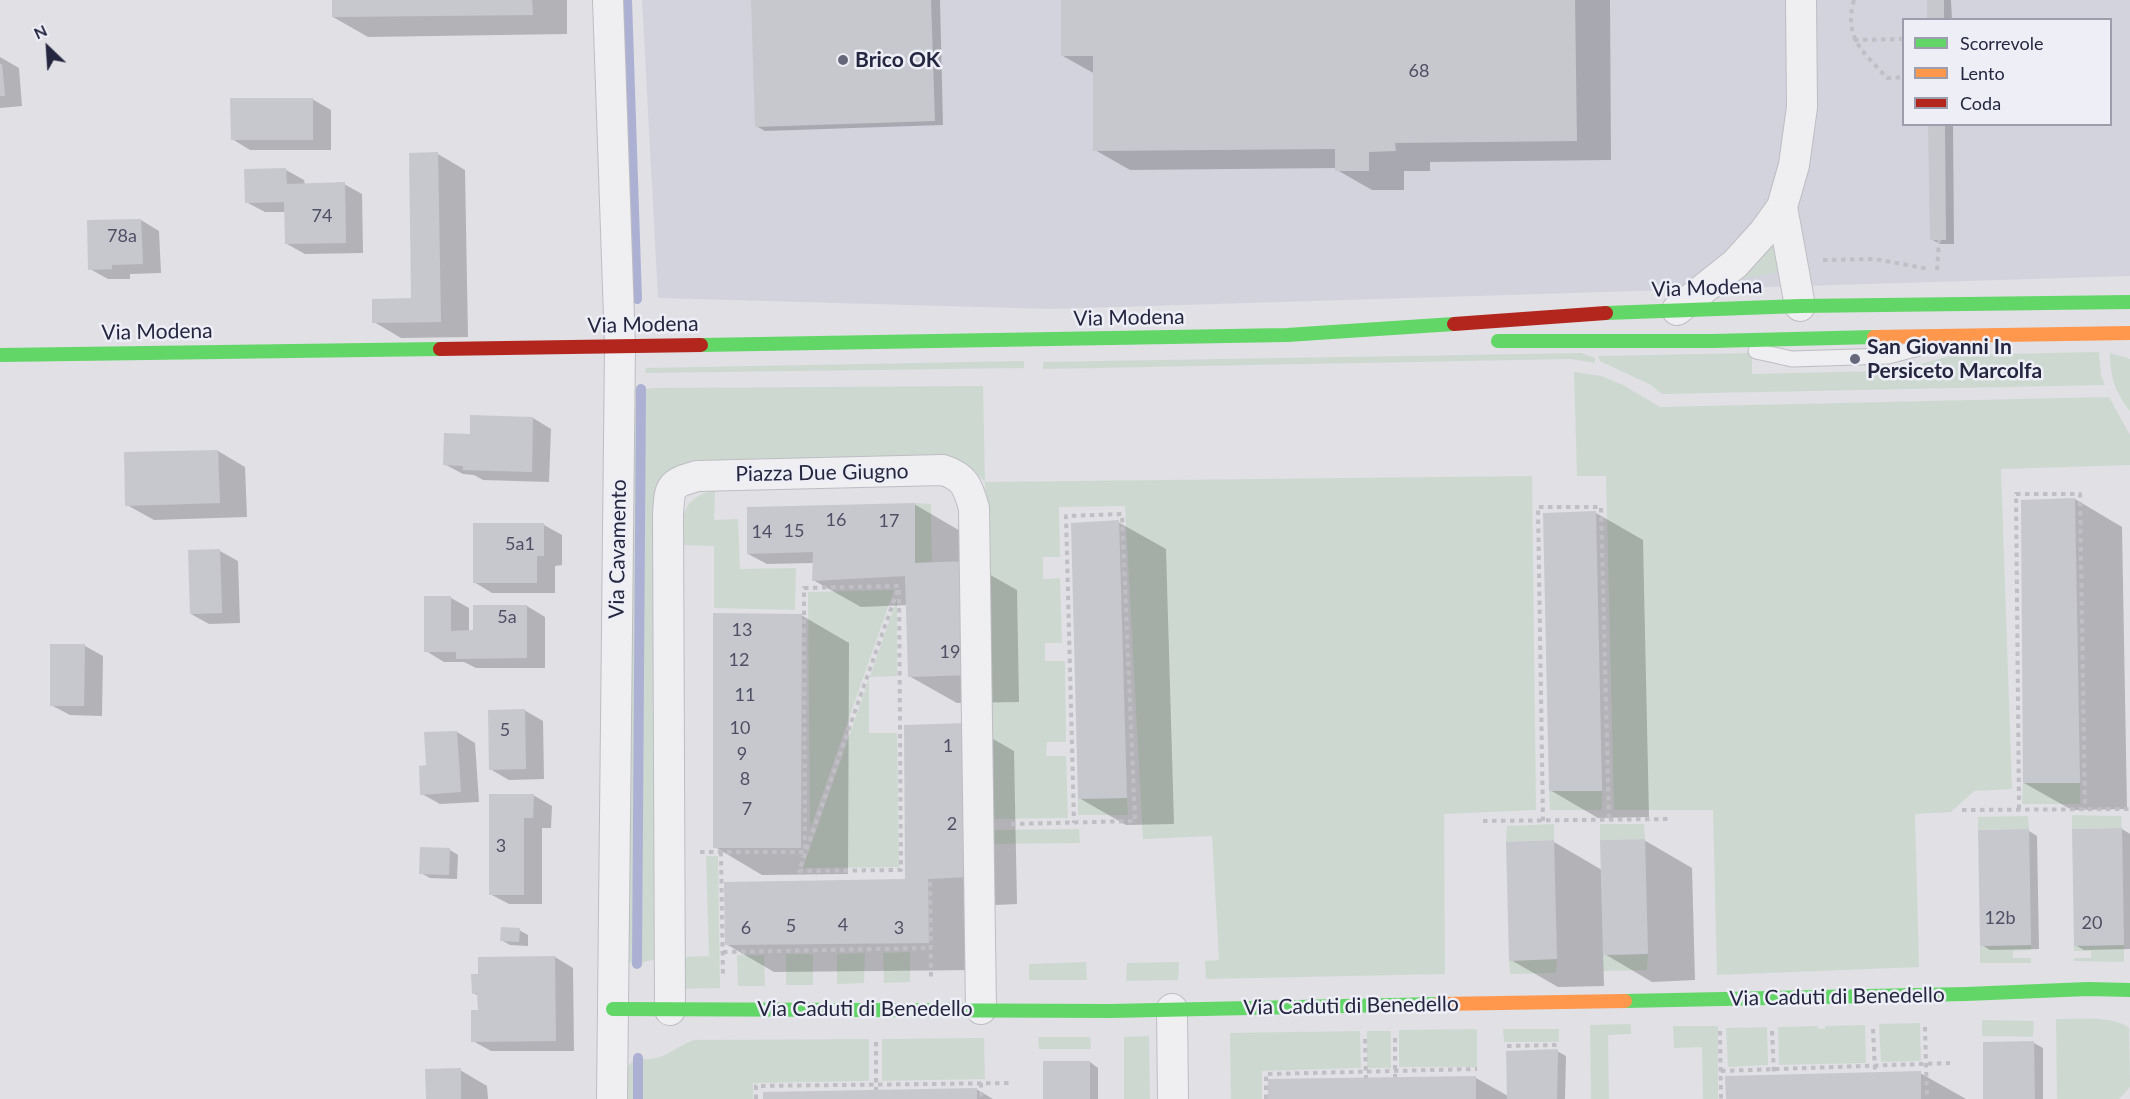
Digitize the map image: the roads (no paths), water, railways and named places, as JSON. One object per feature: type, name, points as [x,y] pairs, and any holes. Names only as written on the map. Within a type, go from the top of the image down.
[{"type":"main road","name":"Via Modena","points":[[0,355],[1044,341],[1287,335],[1677,310],[1800,306],[2130,302]]},
{"type":"main road","name":"Via Modena","points":[[1287,335],[1413,340]]},
{"type":"main road","points":[[1969,335],[2126,335]]},
{"type":"main road","points":[[1485,340],[1712,342]]},
{"type":"main road","name":"Via Caduti di Benedello","points":[[613,1009],[1172,1009],[1954,994],[2088,989],[2130,990]]},
{"type":"street","name":"Via Cavamento","points":[[608,0],[620,346],[612,1099]]},
{"type":"street","points":[[1677,310],[1735,264],[1782,207],[1794,165],[1802,107],[1801,0]]},
{"type":"street","points":[[1782,207],[1800,306]]},
{"type":"street","name":"Piazza Due Giugno","points":[[670,1010],[668,514],[670,494],[678,482],[697,476],[943,470],[956,474],[964,482],[974,508],[981,1009]]},
{"type":"street","name":"Via Caduti di Benedello","points":[[2088,989],[2130,982]]},
{"type":"street","name":"Via Caduti di Benedello","points":[[2088,989],[2130,1005]]},
{"type":"street","points":[[1172,1009],[1173,1099]]},
{"type":"lane","points":[[1712,342],[1792,359],[1887,356],[1969,335]]},
{"type":"waterway","points":[[627,0],[637,299]]},
{"type":"waterway","points":[[637,964],[641,389]]},
{"type":"waterway","points":[[638,1058],[638,1099]]},
{"type":"place","name":"Brico OK","points":[[843,60]]},
{"type":"place","name":"San Giovanni In Persiceto Marcolfa","points":[[1855,359]]}]
